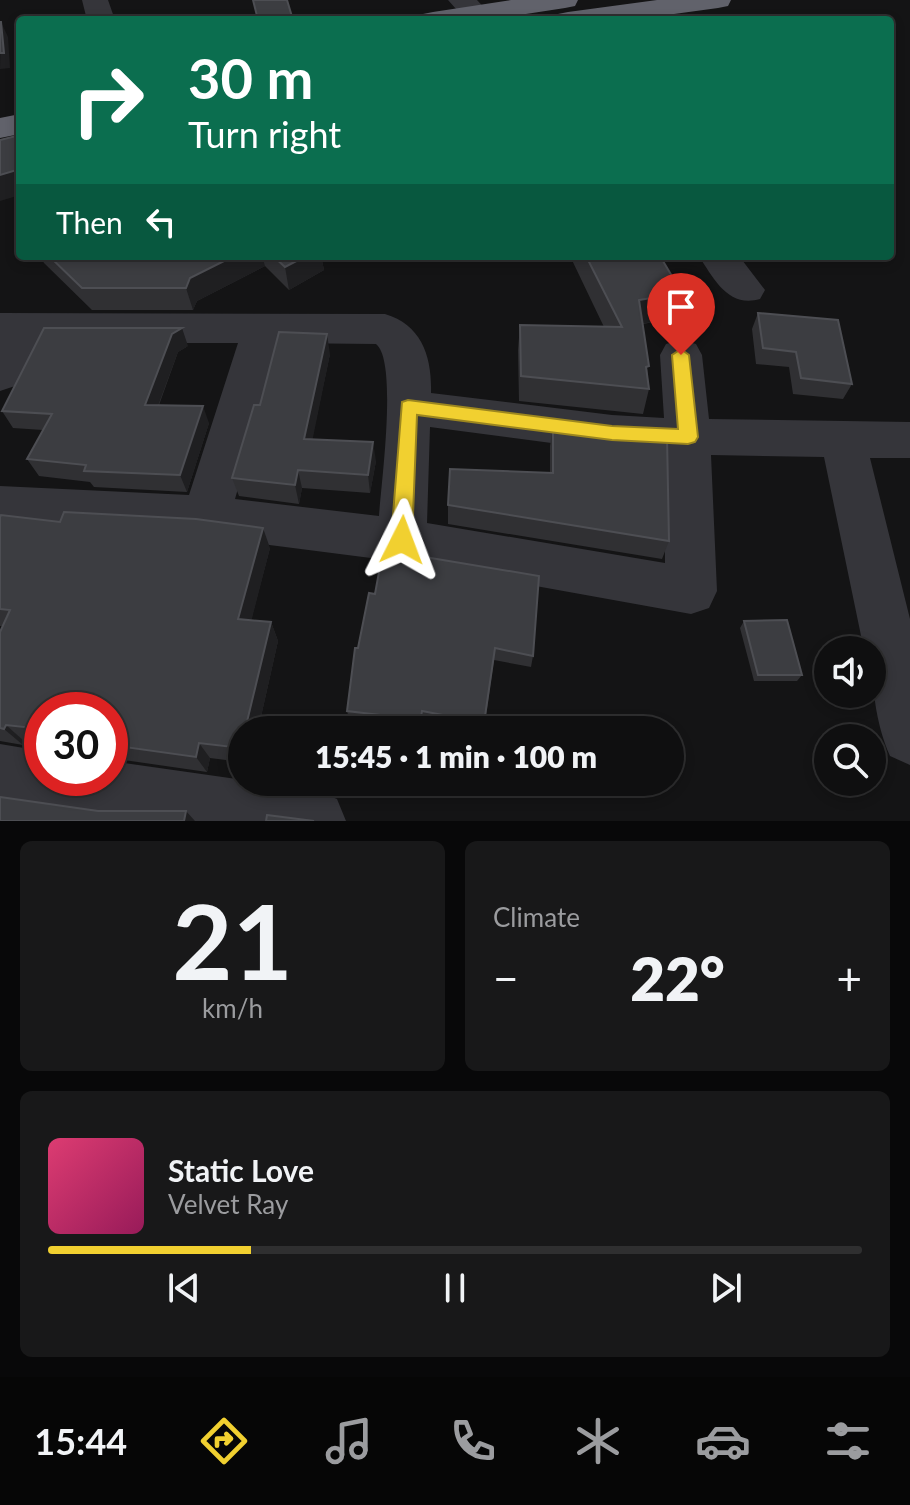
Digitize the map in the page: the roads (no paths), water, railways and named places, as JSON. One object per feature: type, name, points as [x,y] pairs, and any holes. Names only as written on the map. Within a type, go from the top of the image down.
[{"type":"highway","points":[[444,16],[468,7],[565,0]]},
{"type":"highway","points":[[598,16],[718,0]]},
{"type":"street","points":[[721,260],[746,290]]},
{"type":"street","points":[[0,375],[13,328],[385,329],[402,342],[409,362],[402,540]]},
{"type":"street","points":[[206,516],[263,328]]},
{"type":"street","points":[[0,506],[206,516],[402,540],[691,591],[688,437],[681,355]]},
{"type":"street","points":[[408,407],[612,433],[910,440]]},
{"type":"street","points":[[843,438],[910,736]]},
{"type":"street","points":[[0,774],[315,821]]}]
